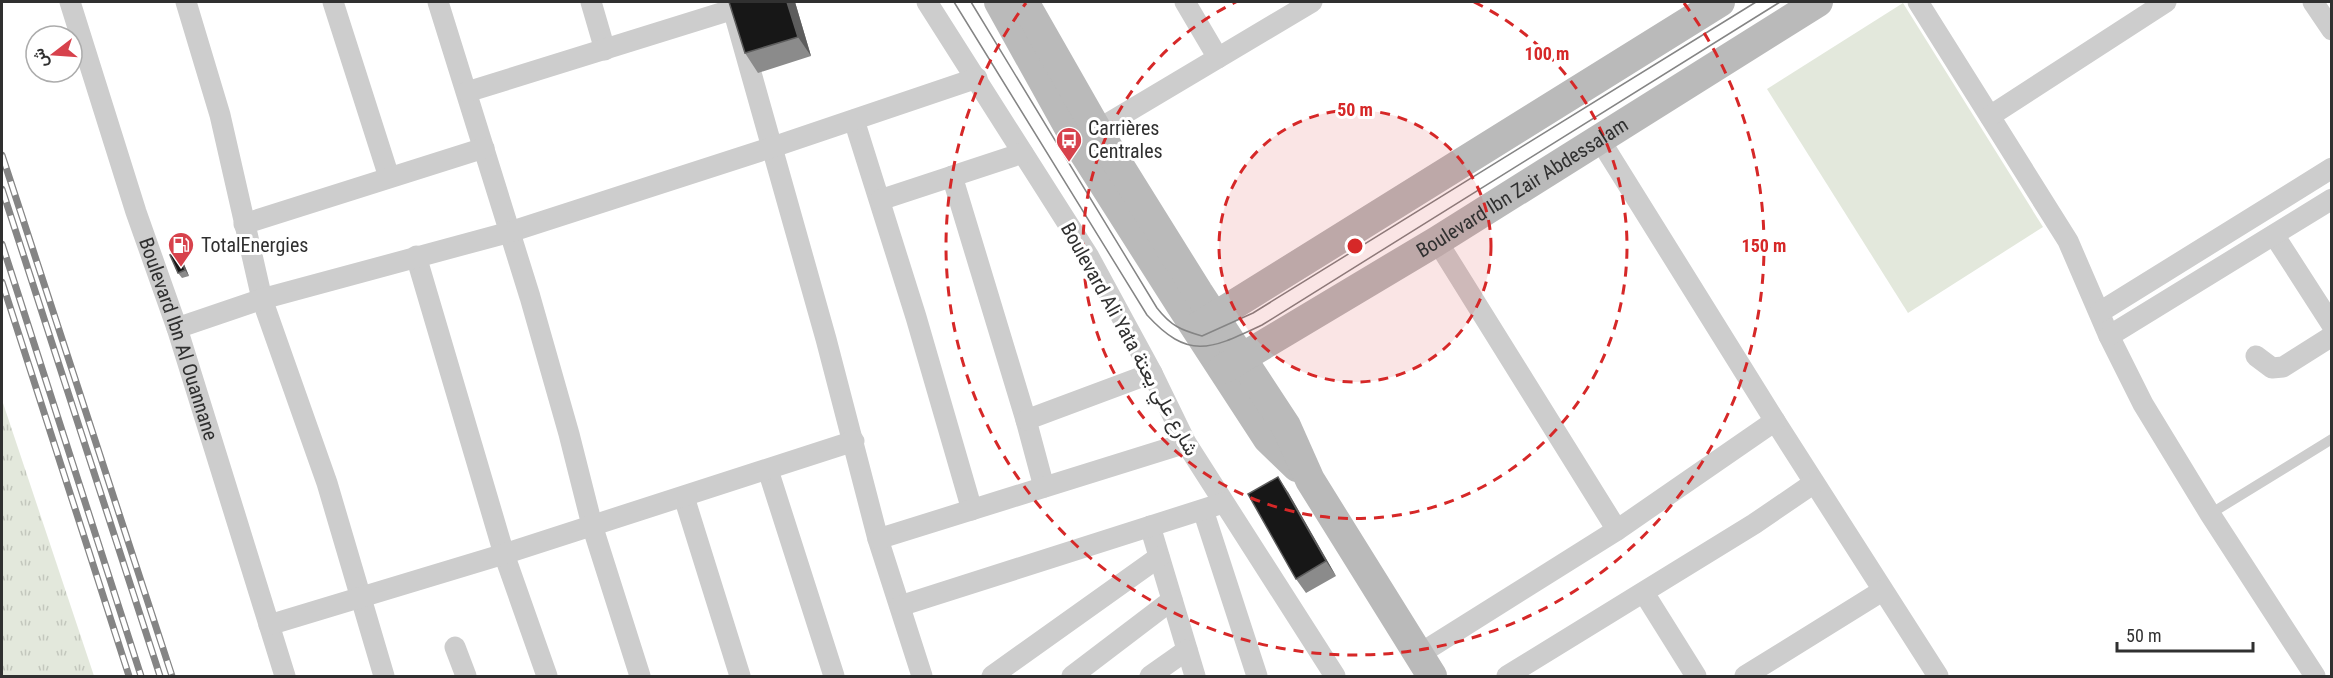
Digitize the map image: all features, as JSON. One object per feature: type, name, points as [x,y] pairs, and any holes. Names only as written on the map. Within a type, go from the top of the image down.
[{"type":"street","name":"Boulevard Ibn Al Ouannane","points":[[70,2],[136,212],[177,328],[285,676]]},
{"type":"street","points":[[186,2],[220,115],[262,299],[327,483],[384,676]]},
{"type":"street","points":[[333,2],[389,177]]},
{"type":"street","points":[[438,2],[510,232],[569,434],[592,525],[640,676]]},
{"type":"street","points":[[591,2],[605,50]]},
{"type":"street","name":"Boulevard Ali Yata شارع علي يعتة","points":[[927,2],[1089,257],[1152,373],[1213,506],[1335,676]]},
{"type":"street","points":[[999,2],[1077,142],[1180,304],[1206,323]]},
{"type":"street","points":[[1024,2],[1206,323],[1233,364],[1286,426],[1310,480],[1425,666],[1775,422]]},
{"type":"street","points":[[1185,2],[1218,58]]},
{"type":"street","points":[[1097,130],[1312,2]]},
{"type":"street","points":[[1206,323],[1720,2]]},
{"type":"street","name":"Boulevard Ibn Zair Abdessalam","points":[[1233,364],[1437,241],[1818,2]]},
{"type":"street","points":[[1918,2],[2068,241],[2109,336],[2143,404],[2210,514],[2315,676]]},
{"type":"street","points":[[1990,116],[2164,2]]},
{"type":"street","points":[[2313,2],[2331,30]]},
{"type":"street","points":[[467,92],[605,50],[732,5],[854,441],[878,539],[922,676]]},
{"type":"street","points":[[177,328],[262,299],[510,232],[977,78]]},
{"type":"street","points":[[854,120],[972,510]]},
{"type":"street","points":[[1600,140],[1775,422],[1938,676]]},
{"type":"street","points":[[244,224],[484,148]]},
{"type":"street","points":[[880,200],[1023,153]]},
{"type":"street","points":[[2100,312],[2331,168]]},
{"type":"street","points":[[952,176],[1044,487]]},
{"type":"street","points":[[2109,336],[2331,199]]},
{"type":"street","points":[[2274,235],[2331,325]]},
{"type":"street","points":[[1437,241],[1617,530]]},
{"type":"street","points":[[416,256],[504,554],[547,676]]},
{"type":"street","points":[[2256,356],[2272,368],[2283,367],[2331,336]]},
{"type":"street","points":[[1026,420],[1152,373]]},
{"type":"street","points":[[269,625],[504,554],[854,441]]},
{"type":"street","points":[[878,539],[1186,443]]},
{"type":"street","points":[[768,470],[834,676]]},
{"type":"street","points":[[1507,676],[1754,524],[1814,483]]},
{"type":"street","points":[[684,497],[740,676]]},
{"type":"street","points":[[900,606],[1213,506],[1257,676]]},
{"type":"street","points":[[1150,526],[1195,676]]},
{"type":"street","points":[[992,676],[1159,557]]},
{"type":"street","points":[[1745,676],[1882,591]]},
{"type":"street","points":[[1644,593],[1696,676]]},
{"type":"street","points":[[1072,676],[1172,600]]},
{"type":"street","points":[[455,647],[466,676]]},
{"type":"street","points":[[1150,676],[1187,650]]},
{"type":"lane","points":[[2210,514],[2331,439]]},
{"type":"green space","points":[[1903,3],[2043,227],[1908,313],[1767,89]]},
{"type":"green space","points":[[2,400],[94,676],[2,676]]},
{"type":"building","points":[[729,2],[787,2],[798,37],[745,53]]},
{"type":"building","points":[[178,252],[185,270],[178,273],[170,255]]},
{"type":"building","points":[[1278,477],[1326,561],[1296,579],[1248,494]]},
{"type":"tram line","points":[[954,2],[1147,315],[1162,330],[1176,339],[1188,345],[1201,346],[1214,345],[1262,325],[1780,2]]},
{"type":"tram line","points":[[971,2],[1157,308],[1177,326],[1202,336],[1253,313],[1756,2]]},
{"type":"railway","points":[[2,155],[172,676]]},
{"type":"railway","points":[[2,189],[160,676]]},
{"type":"railway","points":[[2,244],[141,676]]},
{"type":"railway","points":[[2,282],[129,676]]},
{"type":"place","name":"Carrières Centrales","points":[[1069,163]]},
{"type":"place","name":"TotalEnergies","points":[[181,268]]}]
